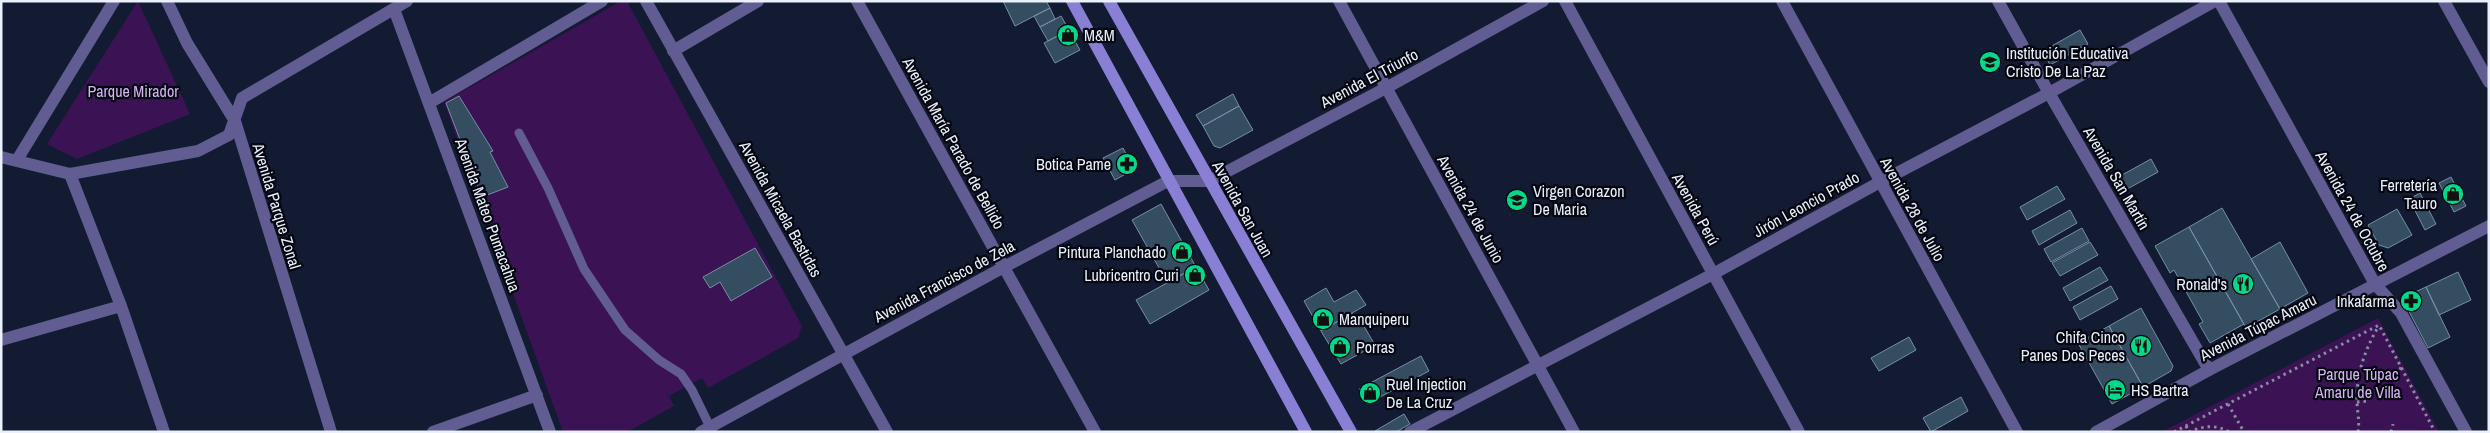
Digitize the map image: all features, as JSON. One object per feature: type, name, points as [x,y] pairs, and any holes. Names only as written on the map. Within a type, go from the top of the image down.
[{"type":"main road","points":[[1072,1],[1168,181],[1306,432]]},
{"type":"main road","name":"Avenida San Juan","points":[[1109,1],[1350,432]]},
{"type":"street","points":[[17,160],[114,1]]},
{"type":"street","name":"Avenida Parque Zonal","points":[[166,1],[187,43],[235,121],[331,432]]},
{"type":"street","points":[[1,158],[17,160],[70,174],[198,151],[229,135],[242,98],[407,1]]},
{"type":"street","points":[[428,102],[602,1]]},
{"type":"street","name":"Avenida Micaela Bastidas","points":[[646,1],[887,432]]},
{"type":"street","points":[[673,51],[758,1]]},
{"type":"street","name":"Avenida María Parado de Bellido","points":[[857,1],[1095,432]]},
{"type":"street","name":"Avenida 24 de Junio","points":[[1339,1],[1574,432]]},
{"type":"street","name":"Avenida El Triunfo","points":[[1209,181],[1386,88],[1542,1]]},
{"type":"street","name":"Avenida Perú","points":[[1565,1],[1799,432]]},
{"type":"street","name":"Avenida 28 de Julio","points":[[1782,1],[2017,432]]},
{"type":"street","name":"Avenida San Martín","points":[[1998,1],[2209,370]]},
{"type":"street","name":"Jirón Leoncio Prado","points":[[1410,432],[1713,274],[2217,1]]},
{"type":"street","name":"Avenida 24 de Octubre","points":[[2217,1],[2375,284],[2401,313],[2466,432]]},
{"type":"street","points":[[2444,1],[2489,82]]},
{"type":"street","name":"Avenida Mateo Pumacahua","points":[[394,9],[550,432]]},
{"type":"street","points":[[70,174],[121,306],[164,432]]},
{"type":"street","name":"Avenida Francisco de Zela","points":[[705,429],[1004,267],[1168,181],[1209,181]]},
{"type":"street","name":"Avenida Túpac Amaru","points":[[2096,432],[2209,370],[2489,226]]},
{"type":"street","points":[[1,340],[121,306]]},
{"type":"street","points":[[432,432],[537,395]]},
{"type":"lane","points":[[519,133],[548,188],[584,269],[625,330],[659,360],[681,374],[692,390],[705,429]]},
{"type":"path","points":[[2379,325],[2435,432]]},
{"type":"path","points":[[2358,432],[2357,402],[2363,359],[2379,325]]},
{"type":"path","points":[[2174,432],[2379,325]]},
{"type":"path","points":[[2396,382],[2402,367]]},
{"type":"path","points":[[2357,402],[2369,401]]},
{"type":"path","points":[[2228,404],[2244,432]]},
{"type":"path","points":[[2391,432],[2393,424]]},
{"type":"path","points":[[2186,426],[2189,432],[2212,426],[2229,432]]},
{"type":"green space","name":"Parque Mirador","points":[[138,1],[190,114],[77,159],[47,144]]},
{"type":"green space","points":[[621,1],[627,1],[802,326],[798,338],[708,388],[702,378],[669,396],[674,406],[627,432],[563,432],[444,102]]},
{"type":"green space","name":"Parque Túpac Amaru de Villa","points":[[2378,318],[2439,432],[2162,432]]},
{"type":"building","points":[[1003,1],[1046,1],[1050,8],[1015,26]]},
{"type":"building","points":[[1050,8],[1055,19],[1040,27],[1034,16]]},
{"type":"building","points":[[1061,16],[1069,30],[1048,41],[1040,27]]},
{"type":"building","points":[[1069,30],[1080,50],[1055,63],[1044,43]]},
{"type":"building","points":[[2080,30],[2088,44],[2050,65],[2043,51]]},
{"type":"building","points":[[1233,94],[1239,106],[1203,126],[1196,115]]},
{"type":"building","points":[[459,96],[493,151],[490,152],[508,187],[482,197],[446,103]]},
{"type":"building","points":[[1239,106],[1253,130],[1220,148],[1214,146],[1203,126]]},
{"type":"building","points":[[1123,148],[1132,165],[1129,172],[1115,180],[1103,158]]},
{"type":"building","points":[[2151,159],[2158,172],[2120,193],[2113,180]]},
{"type":"building","name":"Ferretería Tauro","points":[[2451,177],[2466,206],[2454,212],[2439,183]]},
{"type":"building","points":[[2057,186],[2065,199],[2027,220],[2020,207]]},
{"type":"building","points":[[2420,193],[2436,224],[2425,230],[2409,199]]},
{"type":"building","points":[[1161,204],[1196,267],[1167,282],[1132,220]]},
{"type":"building","name":"Ronald's","points":[[2222,208],[2280,309],[2246,328],[2189,227]]},
{"type":"building","points":[[2397,209],[2412,235],[2388,248],[2379,245],[2368,225]]},
{"type":"building","points":[[2070,210],[2077,223],[2039,245],[2032,231]]},
{"type":"building","points":[[2189,227],[2244,324],[2210,343],[2199,324],[2203,322],[2174,270],[2170,273],[2155,246]]},
{"type":"building","points":[[2082,228],[2089,241],[2051,262],[2044,249]]},
{"type":"building","points":[[2090,242],[2098,255],[2060,276],[2052,263]]},
{"type":"building","points":[[2280,242],[2308,293],[2280,309],[2251,259]]},
{"type":"building","points":[[755,248],[772,277],[731,301],[720,282],[710,288],[703,277]]},
{"type":"building","points":[[1196,267],[1209,290],[1150,324],[1136,300]]},
{"type":"building","points":[[2100,267],[2108,280],[2070,301],[2063,288]]},
{"type":"building","points":[[2458,272],[2471,300],[2439,315],[2426,287]]},
{"type":"building","points":[[2111,286],[2118,299],[2080,320],[2073,307]]},
{"type":"building","points":[[2426,287],[2450,337],[2428,348],[2402,298]]},
{"type":"building","points":[[1326,288],[1334,302],[1356,290],[1366,305],[1321,331],[1304,301]]},
{"type":"building","name":"Chifa Cinco Panes Dos Peces","points":[[2141,308],[2173,366],[2171,371],[2143,387],[2109,326]]},
{"type":"building","points":[[1352,313],[1358,324],[1362,323],[1375,345],[1341,364],[1321,331]]},
{"type":"building","points":[[2109,326],[2143,387],[2112,404],[2078,343]]},
{"type":"building","points":[[1909,337],[1916,350],[1879,371],[1871,358]]},
{"type":"building","points":[[1421,356],[1429,371],[1367,404],[1359,389]]},
{"type":"building","points":[[1961,397],[1968,411],[1931,432],[1923,418]]},
{"type":"building","points":[[1404,414],[1410,424],[1396,432],[1375,431]]},
{"type":"place","name":"M&M","points":[[1068,35]]},
{"type":"place","name":"Institución Educativa Cristo De La Paz","points":[[1990,62]]},
{"type":"place","name":"Botica Pame","points":[[1127,164]]},
{"type":"place","name":"Ferretería Tauro","points":[[2453,194]]},
{"type":"place","name":"Virgen Corazon De Maria","points":[[1517,200]]},
{"type":"place","name":"Pintura Planchado","points":[[1182,252]]},
{"type":"place","name":"Lubricentro Curi","points":[[1195,275]]},
{"type":"place","name":"Ronald's","points":[[2243,284]]},
{"type":"place","name":"Inkafarma","points":[[2411,301]]},
{"type":"place","name":"Manquiperu","points":[[1323,319]]},
{"type":"place","name":"Chifa Cinco Panes Dos Peces","points":[[2141,346]]},
{"type":"place","name":"Porras","points":[[1340,347]]},
{"type":"place","name":"HS Bartra","points":[[2115,390]]},
{"type":"place","name":"Ruel Injection De La Cruz","points":[[1370,393]]}]
